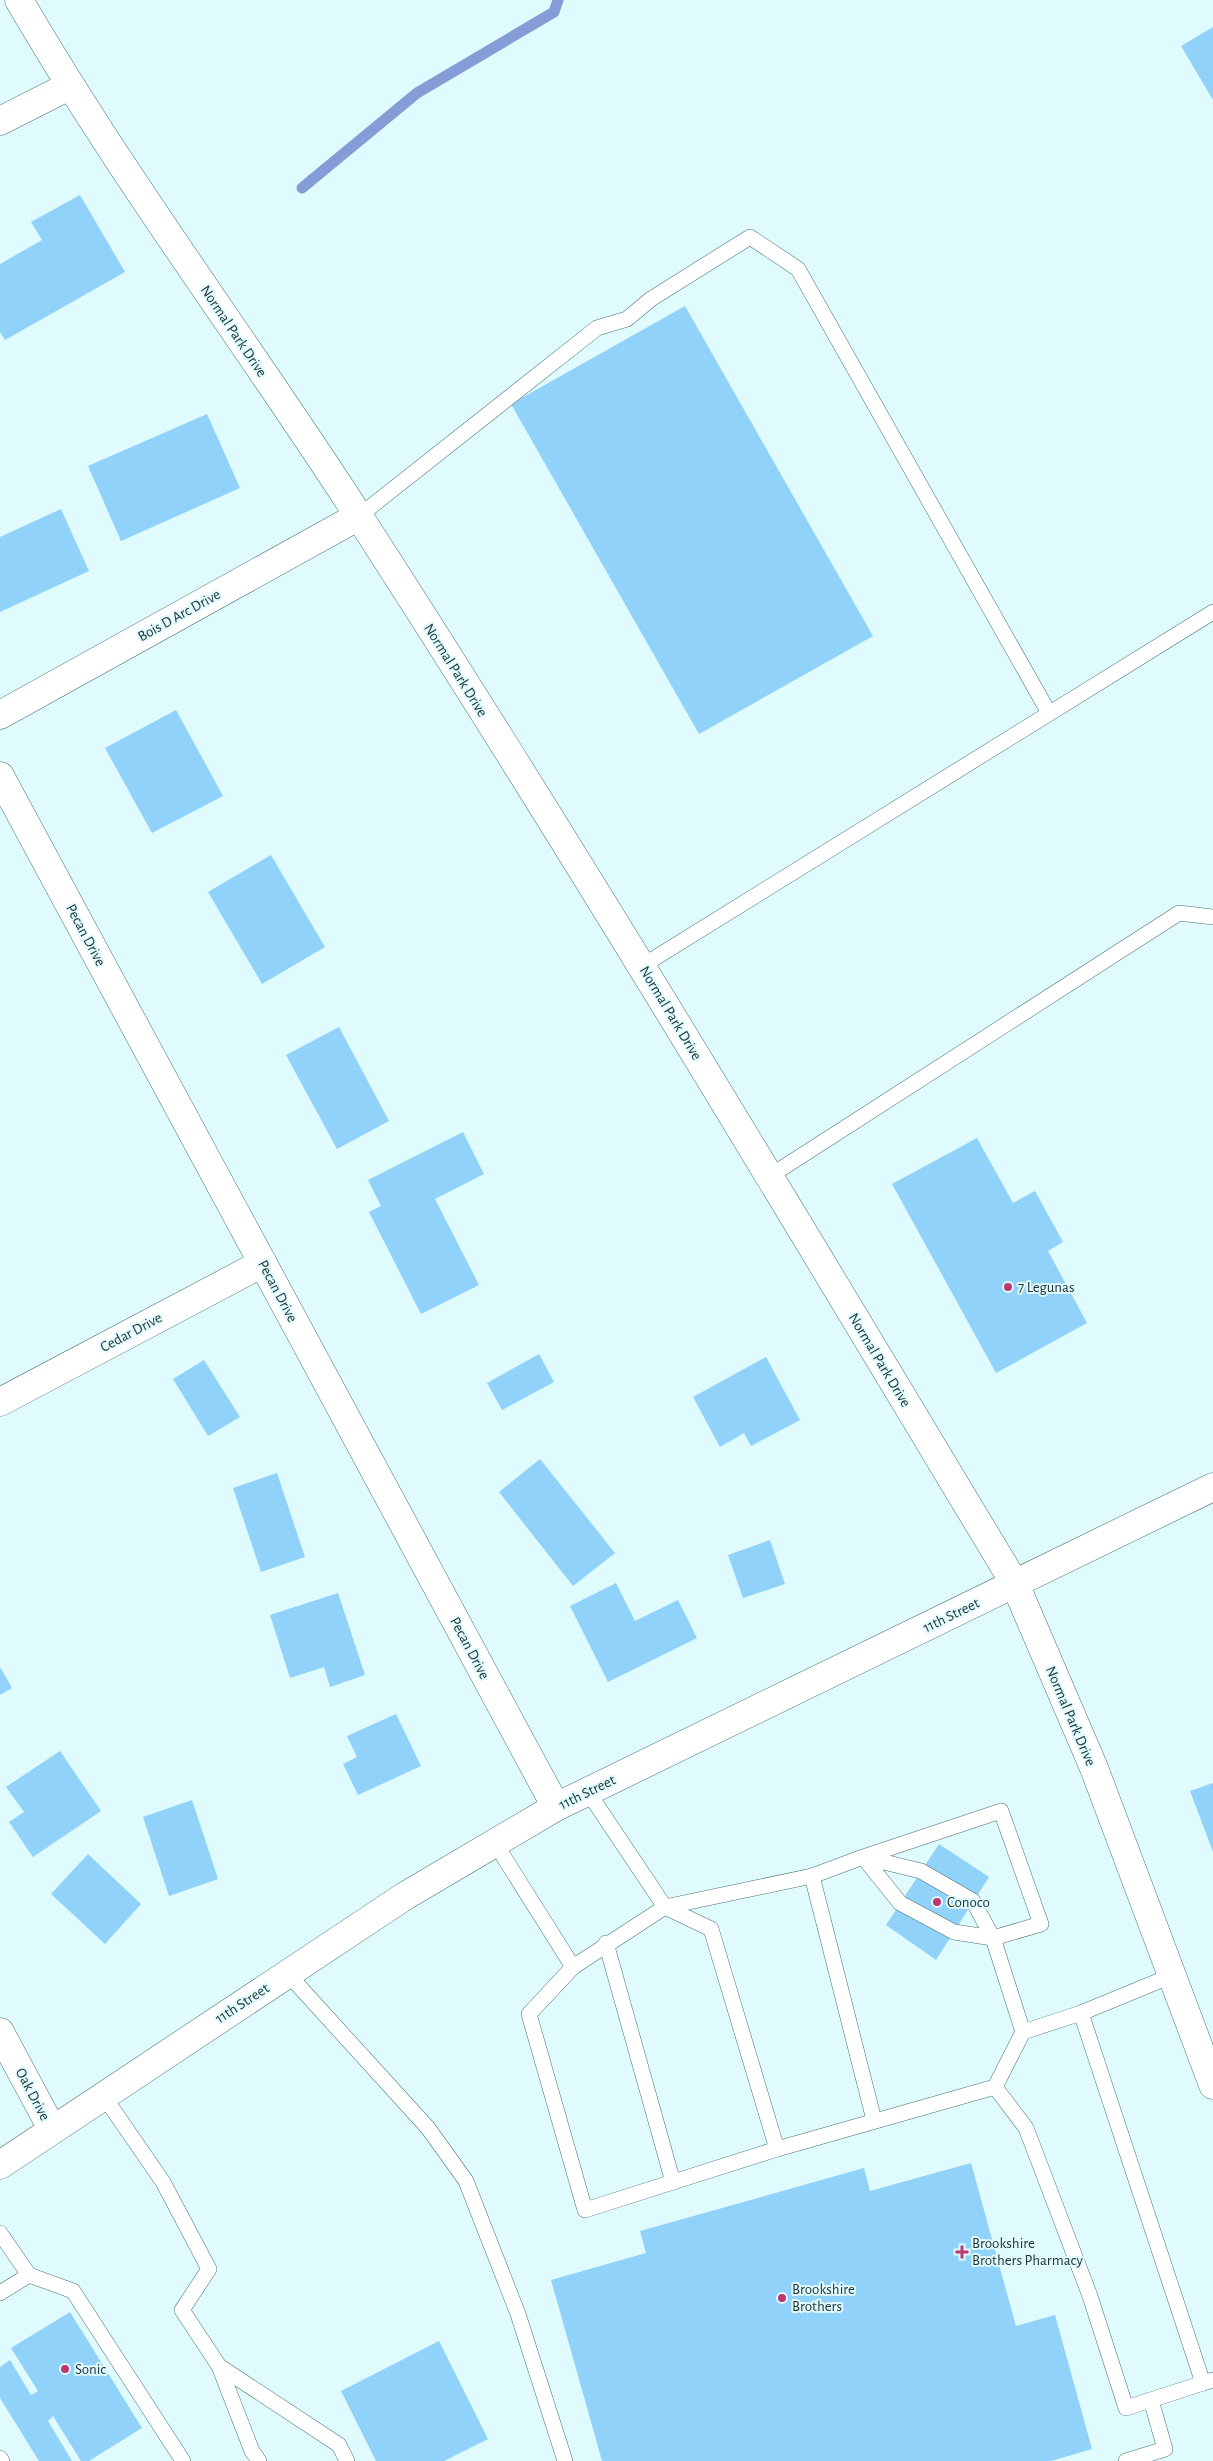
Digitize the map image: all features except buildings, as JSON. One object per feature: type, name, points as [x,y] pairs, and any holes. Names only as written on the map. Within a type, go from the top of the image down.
[{"type":"street","name":"Normal Park Drive","points":[[19,0],[69,86],[358,516],[642,966],[1015,1584],[1094,1768],[1213,2084]]},
{"type":"street","points":[[0,121],[69,86]]},
{"type":"street","name":"Bois D Arc Drive","points":[[0,715],[358,516]]},
{"type":"street","name":"Pecan Drive","points":[[0,776],[556,1807]]},
{"type":"street","name":"Cedar Drive","points":[[0,1402],[263,1262]]},
{"type":"street","name":"11th Street","points":[[0,2165],[405,1896],[556,1807],[1213,1487]]},
{"type":"street","name":"Oak Drive","points":[[0,2032],[52,2129]]},
{"type":"lane","points":[[358,516],[597,328],[628,319],[651,299],[750,237],[798,269],[1049,713]]},
{"type":"lane","points":[[642,966],[1213,612]]},
{"type":"lane","points":[[770,1176],[1179,914],[1213,917]]},
{"type":"lane","points":[[588,1792],[665,1907],[711,1928],[777,2149]]},
{"type":"lane","points":[[863,1857],[900,1903],[954,1932],[993,1938],[1041,1924],[1001,1810],[863,1857],[812,1876],[665,1907],[606,1943],[573,1967],[529,2014],[585,2210],[777,2149],[995,2087],[1023,2032],[993,1938],[973,1902],[921,1871],[863,1857]]},
{"type":"lane","points":[[495,1843],[573,1967]]},
{"type":"lane","points":[[812,1876],[874,2120]]},
{"type":"lane","points":[[606,1943],[673,2182]]},
{"type":"lane","points":[[288,1973],[428,2128],[466,2181],[518,2314],[564,2461]]},
{"type":"lane","points":[[1023,2032],[1081,2013],[1171,1976]]},
{"type":"lane","points":[[995,2087],[1026,2128],[1090,2296],[1126,2408],[1208,2381],[1081,2013]]},
{"type":"lane","points":[[103,2095],[163,2182],[209,2269],[182,2310],[219,2366],[252,2451],[259,2461]]},
{"type":"lane","points":[[0,2233],[29,2275],[73,2291],[182,2461]]},
{"type":"lane","points":[[0,2293],[29,2275]]},
{"type":"lane","points":[[219,2366],[339,2445],[347,2461]]},
{"type":"lane","points":[[1126,2461],[1165,2449],[1151,2400]]},
{"type":"waterway","points":[[302,188],[417,93],[554,12],[558,0]]},
{"type":"place","name":"7 Legunas","points":[[1008,1287]]},
{"type":"place","name":"Conoco","points":[[937,1902]]},
{"type":"place","name":"Brookshire Brothers Pharmacy","points":[[962,2252]]},
{"type":"place","name":"Brookshire Brothers","points":[[782,2298]]},
{"type":"place","name":"Sonic","points":[[65,2369]]}]
